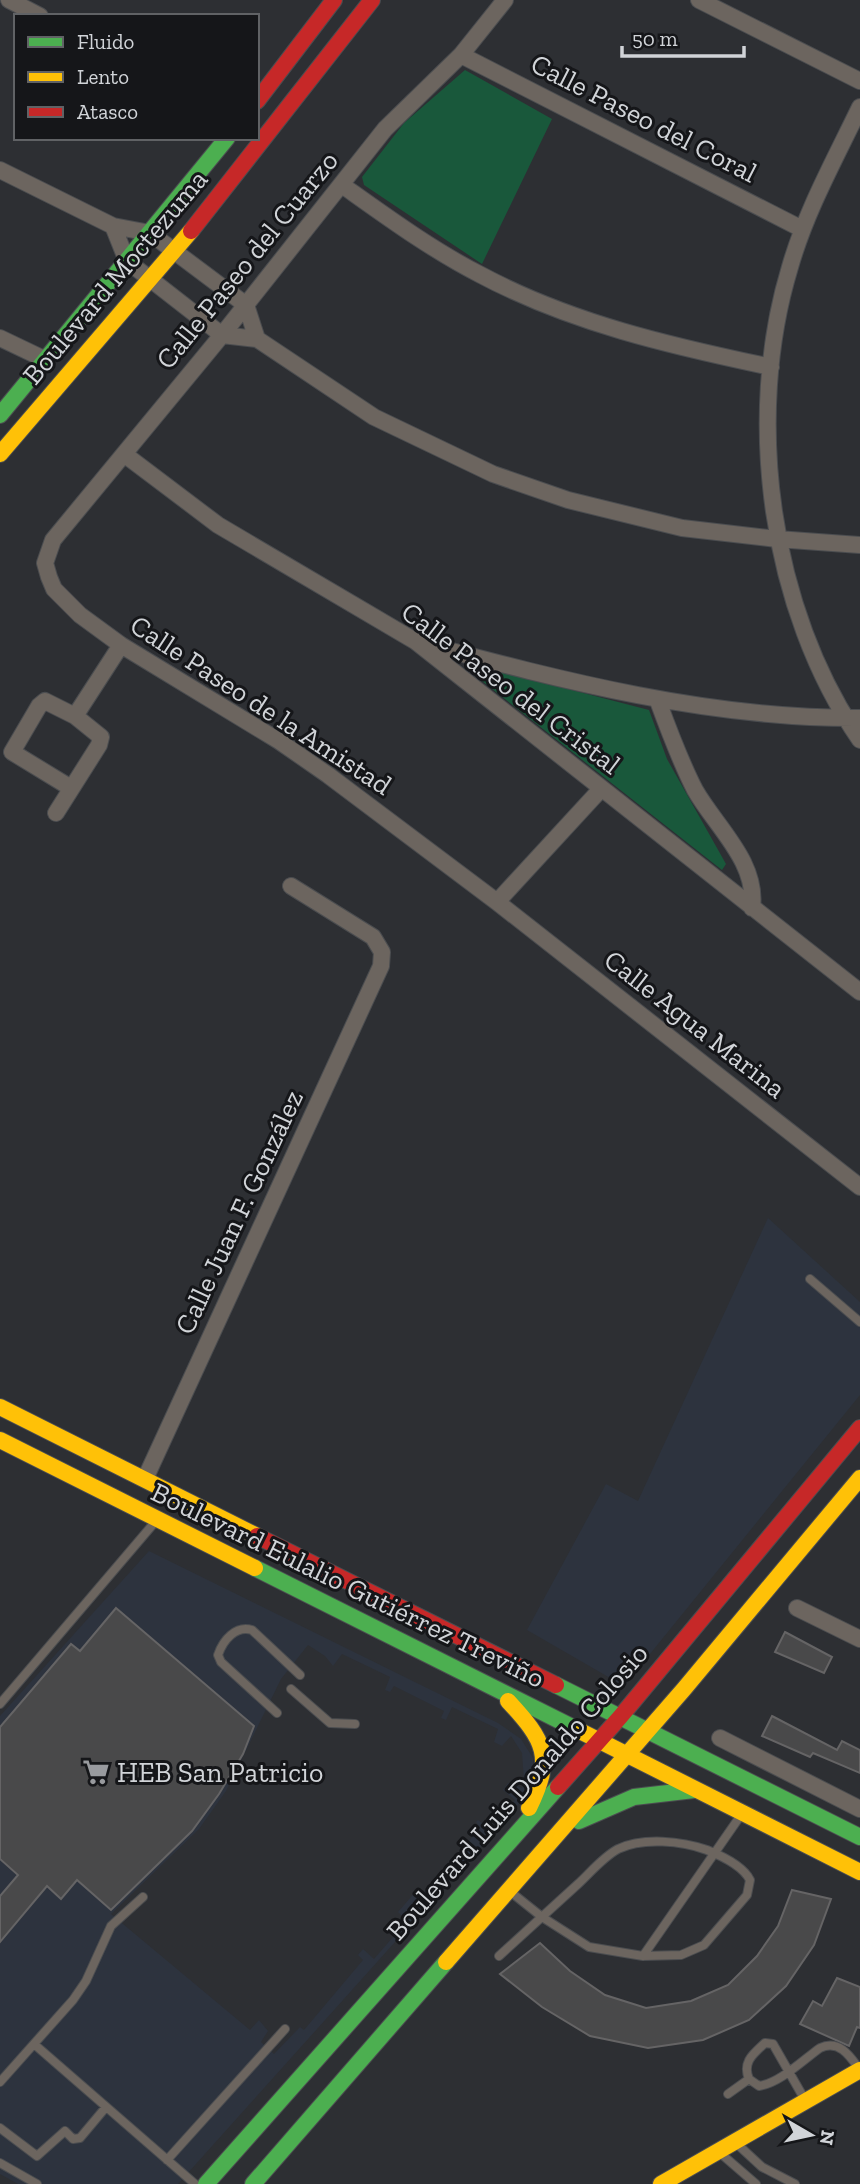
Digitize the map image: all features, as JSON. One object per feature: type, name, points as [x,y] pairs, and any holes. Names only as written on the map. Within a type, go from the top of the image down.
[{"type":"main road","points":[[259,97],[334,0]]},
{"type":"main road","name":"Boulevard Moctezuma","points":[[0,454],[151,280],[366,2]]},
{"type":"main road","name":"Boulevard Moctezuma","points":[[0,415],[226,140]]},
{"type":"main road","name":"Boulevard Eulalio Gutiérrez Treviño","points":[[0,1406],[322,1565],[860,1837]]},
{"type":"main road","name":"Boulevard Luis Donaldo Colosio","points":[[206,2184],[621,1716],[860,1428]]},
{"type":"main road","name":"Boulevard Eulalio Gutiérrez Treviño","points":[[0,1440],[860,1872]]},
{"type":"main road","name":"Boulevard Luis Donaldo Colosio","points":[[253,2184],[684,1689],[860,1478]]},
{"type":"main road","points":[[322,1565],[328,1607]]},
{"type":"main road","points":[[684,1689],[681,1726],[698,1757]]},
{"type":"main road","points":[[498,1690],[537,1733],[547,1756],[540,1789],[507,1847]]},
{"type":"main road","points":[[563,1828],[625,1797],[658,1791],[697,1790]]},
{"type":"main road","points":[[235,2182],[328,2076],[328,2068],[318,2058]]},
{"type":"main road","points":[[661,2184],[860,2070]]},
{"type":"street","points":[[9,0],[36,14]]},
{"type":"street","name":"Calle Paseo del Cuarzo","points":[[45,563],[53,540],[222,335],[385,129],[461,55],[505,0]]},
{"type":"street","points":[[699,0],[860,81]]},
{"type":"street","name":"Calle Paseo del Coral","points":[[461,55],[802,229]]},
{"type":"street","points":[[860,107],[802,229],[789,269],[771,367],[770,477],[777,540],[817,661],[852,718],[860,740]]},
{"type":"street","points":[[0,170],[113,226],[150,233],[246,305],[257,339]]},
{"type":"street","points":[[342,185],[439,253],[537,301],[667,345],[771,367]]},
{"type":"street","points":[[113,226],[127,261],[222,335],[257,339],[374,417],[492,474],[568,500],[682,528],[777,540],[860,545]]},
{"type":"street","points":[[0,338],[46,360]]},
{"type":"street","name":"Calle Paseo del Cristal","points":[[124,454],[218,524],[290,570],[415,641],[860,992]]},
{"type":"street","name":"Calle Paseo de la Amistad","points":[[45,563],[54,589],[65,602],[121,645],[279,741],[497,902]]},
{"type":"street","points":[[415,641],[593,688],[658,701],[852,718]]},
{"type":"street","points":[[75,716],[121,645]]},
{"type":"street","points":[[55,813],[71,788],[100,741],[99,734],[75,716],[48,701],[42,702],[12,752],[71,788]]},
{"type":"street","points":[[658,701],[677,754],[697,792],[751,878],[752,908]]},
{"type":"street","points":[[497,902],[601,789]]},
{"type":"street","name":"Calle Juan F. González","points":[[145,1479],[381,967],[382,952],[373,937],[291,886]]},
{"type":"street","name":"Calle Agua Marina","points":[[497,902],[860,1186]]},
{"type":"street","points":[[797,1608],[860,1639]]},
{"type":"street","points":[[720,1738],[860,1809]]},
{"type":"lane","points":[[810,1279],[860,1322]]},
{"type":"lane","points":[[0,1704],[157,1520]]},
{"type":"lane","points":[[277,1713],[221,1662],[218,1655],[221,1647],[238,1629],[252,1630],[300,1675]]},
{"type":"lane","points":[[291,1689],[330,1723],[355,1724]]},
{"type":"lane","points":[[643,1956],[717,1854],[742,1813]]},
{"type":"lane","points":[[499,1956],[542,1917],[620,1849],[663,1842],[698,1847],[717,1854],[747,1875],[750,1887],[747,1895],[704,1945],[694,1952],[643,1956],[589,1947],[542,1917],[508,1890]]},
{"type":"lane","points":[[0,2082],[86,1981],[111,1926],[143,1897]]},
{"type":"lane","points":[[167,2160],[285,2029]]},
{"type":"lane","points":[[749,2079],[746,2068],[750,2057],[768,2042],[773,2044],[806,2101]]},
{"type":"lane","points":[[34,2044],[195,2184]]},
{"type":"lane","points":[[749,2079],[764,2085],[820,2048],[833,2045],[847,2053],[860,2070]]},
{"type":"lane","points":[[728,2094],[749,2079]]},
{"type":"lane","points":[[0,2128],[37,2157],[65,2132],[73,2138],[80,2138],[106,2107]]},
{"type":"lane","points":[[736,2143],[762,2167],[795,2184]]},
{"type":"lane","points":[[719,2152],[756,2184]]},
{"type":"lane","points":[[0,2164],[37,2184]]},
{"type":"shaded area","points":[[768,1218],[860,1302],[860,1395],[624,1686],[527,1630],[606,1484],[638,1501]]},
{"type":"shaded area","points":[[149,1551],[498,1723],[521,1739],[533,1758],[533,1769],[525,1795],[517,1806],[178,2184],[18,2184],[0,2174],[0,1716]],"holes":[[[308,1645],[325,1656],[333,1666],[342,1654],[390,1677],[385,1690],[390,1692],[394,1686],[444,1711],[441,1718],[446,1720],[452,1707],[498,1729],[494,1742],[502,1746],[511,1736],[522,1753],[524,1781],[522,1788],[508,1783],[503,1790],[515,1800],[490,1829],[478,1820],[476,1822],[480,1828],[424,1893],[418,1889],[398,1912],[407,1921],[374,1959],[363,1949],[358,1955],[363,1960],[304,2030],[300,2027],[274,2054],[261,2042],[268,2031],[259,2020],[250,2030],[111,1914],[199,1829],[226,1791],[281,1679]]]},
{"type":"green space","points":[[465,70],[552,119],[482,264],[364,185],[362,177],[404,123]]},
{"type":"green space","points":[[479,666],[649,710],[667,759],[726,864],[722,870],[473,674]]},
{"type":"building","points":[[116,1608],[254,1726],[243,1754],[192,1831],[111,1910],[77,1880],[61,1899],[47,1886],[0,1942],[0,1896],[18,1875],[0,1859],[0,1727],[71,1644],[80,1651]]},
{"type":"building","points":[[785,1632],[832,1657],[824,1673],[775,1652]]},
{"type":"building","points":[[772,1716],[837,1750],[842,1741],[860,1750],[860,1773],[813,1753],[810,1757],[762,1736]]},
{"type":"building","points":[[792,1890],[831,1899],[814,1945],[786,1986],[749,2020],[703,2040],[648,2048],[590,2036],[542,2007],[500,1974],[540,1943],[570,1971],[605,1995],[646,2008],[691,2001],[728,1985],[757,1956],[778,1926]]},
{"type":"building","points":[[837,1978],[860,1987],[860,2028],[857,2027],[849,2046],[800,2024],[813,2001],[822,2006]]},
{"type":"traffic: fast","points":[[0,415],[225,140]]},
{"type":"traffic: fast","points":[[255,1568],[582,1732]]},
{"type":"traffic: fast","points":[[556,1685],[860,1837]]},
{"type":"traffic: fast","points":[[206,2184],[558,1787]]},
{"type":"traffic: fast","points":[[579,1821],[634,1797],[694,1790]]},
{"type":"traffic: fast","points":[[253,2184],[446,1962]]},
{"type":"traffic: slow","points":[[0,454],[191,231]]},
{"type":"traffic: slow","points":[[0,1407],[257,1536]]},
{"type":"traffic: slow","points":[[0,1440],[255,1568]]},
{"type":"traffic: slow","points":[[446,1962],[684,1689],[860,1478]]},
{"type":"traffic: slow","points":[[508,1701],[530,1727],[542,1750],[541,1775],[529,1808]]},
{"type":"traffic: slow","points":[[582,1732],[860,1872]]},
{"type":"traffic: slow","points":[[661,2184],[860,2070]]},
{"type":"traffic: jam","points":[[259,98],[334,0]]},
{"type":"traffic: jam","points":[[191,231],[372,0]]},
{"type":"traffic: jam","points":[[558,1787],[621,1716],[860,1428]]},
{"type":"traffic: jam","points":[[257,1536],[556,1685]]},
{"type":"place","name":"HEB San Patricio","points":[[96,1772]]}]
